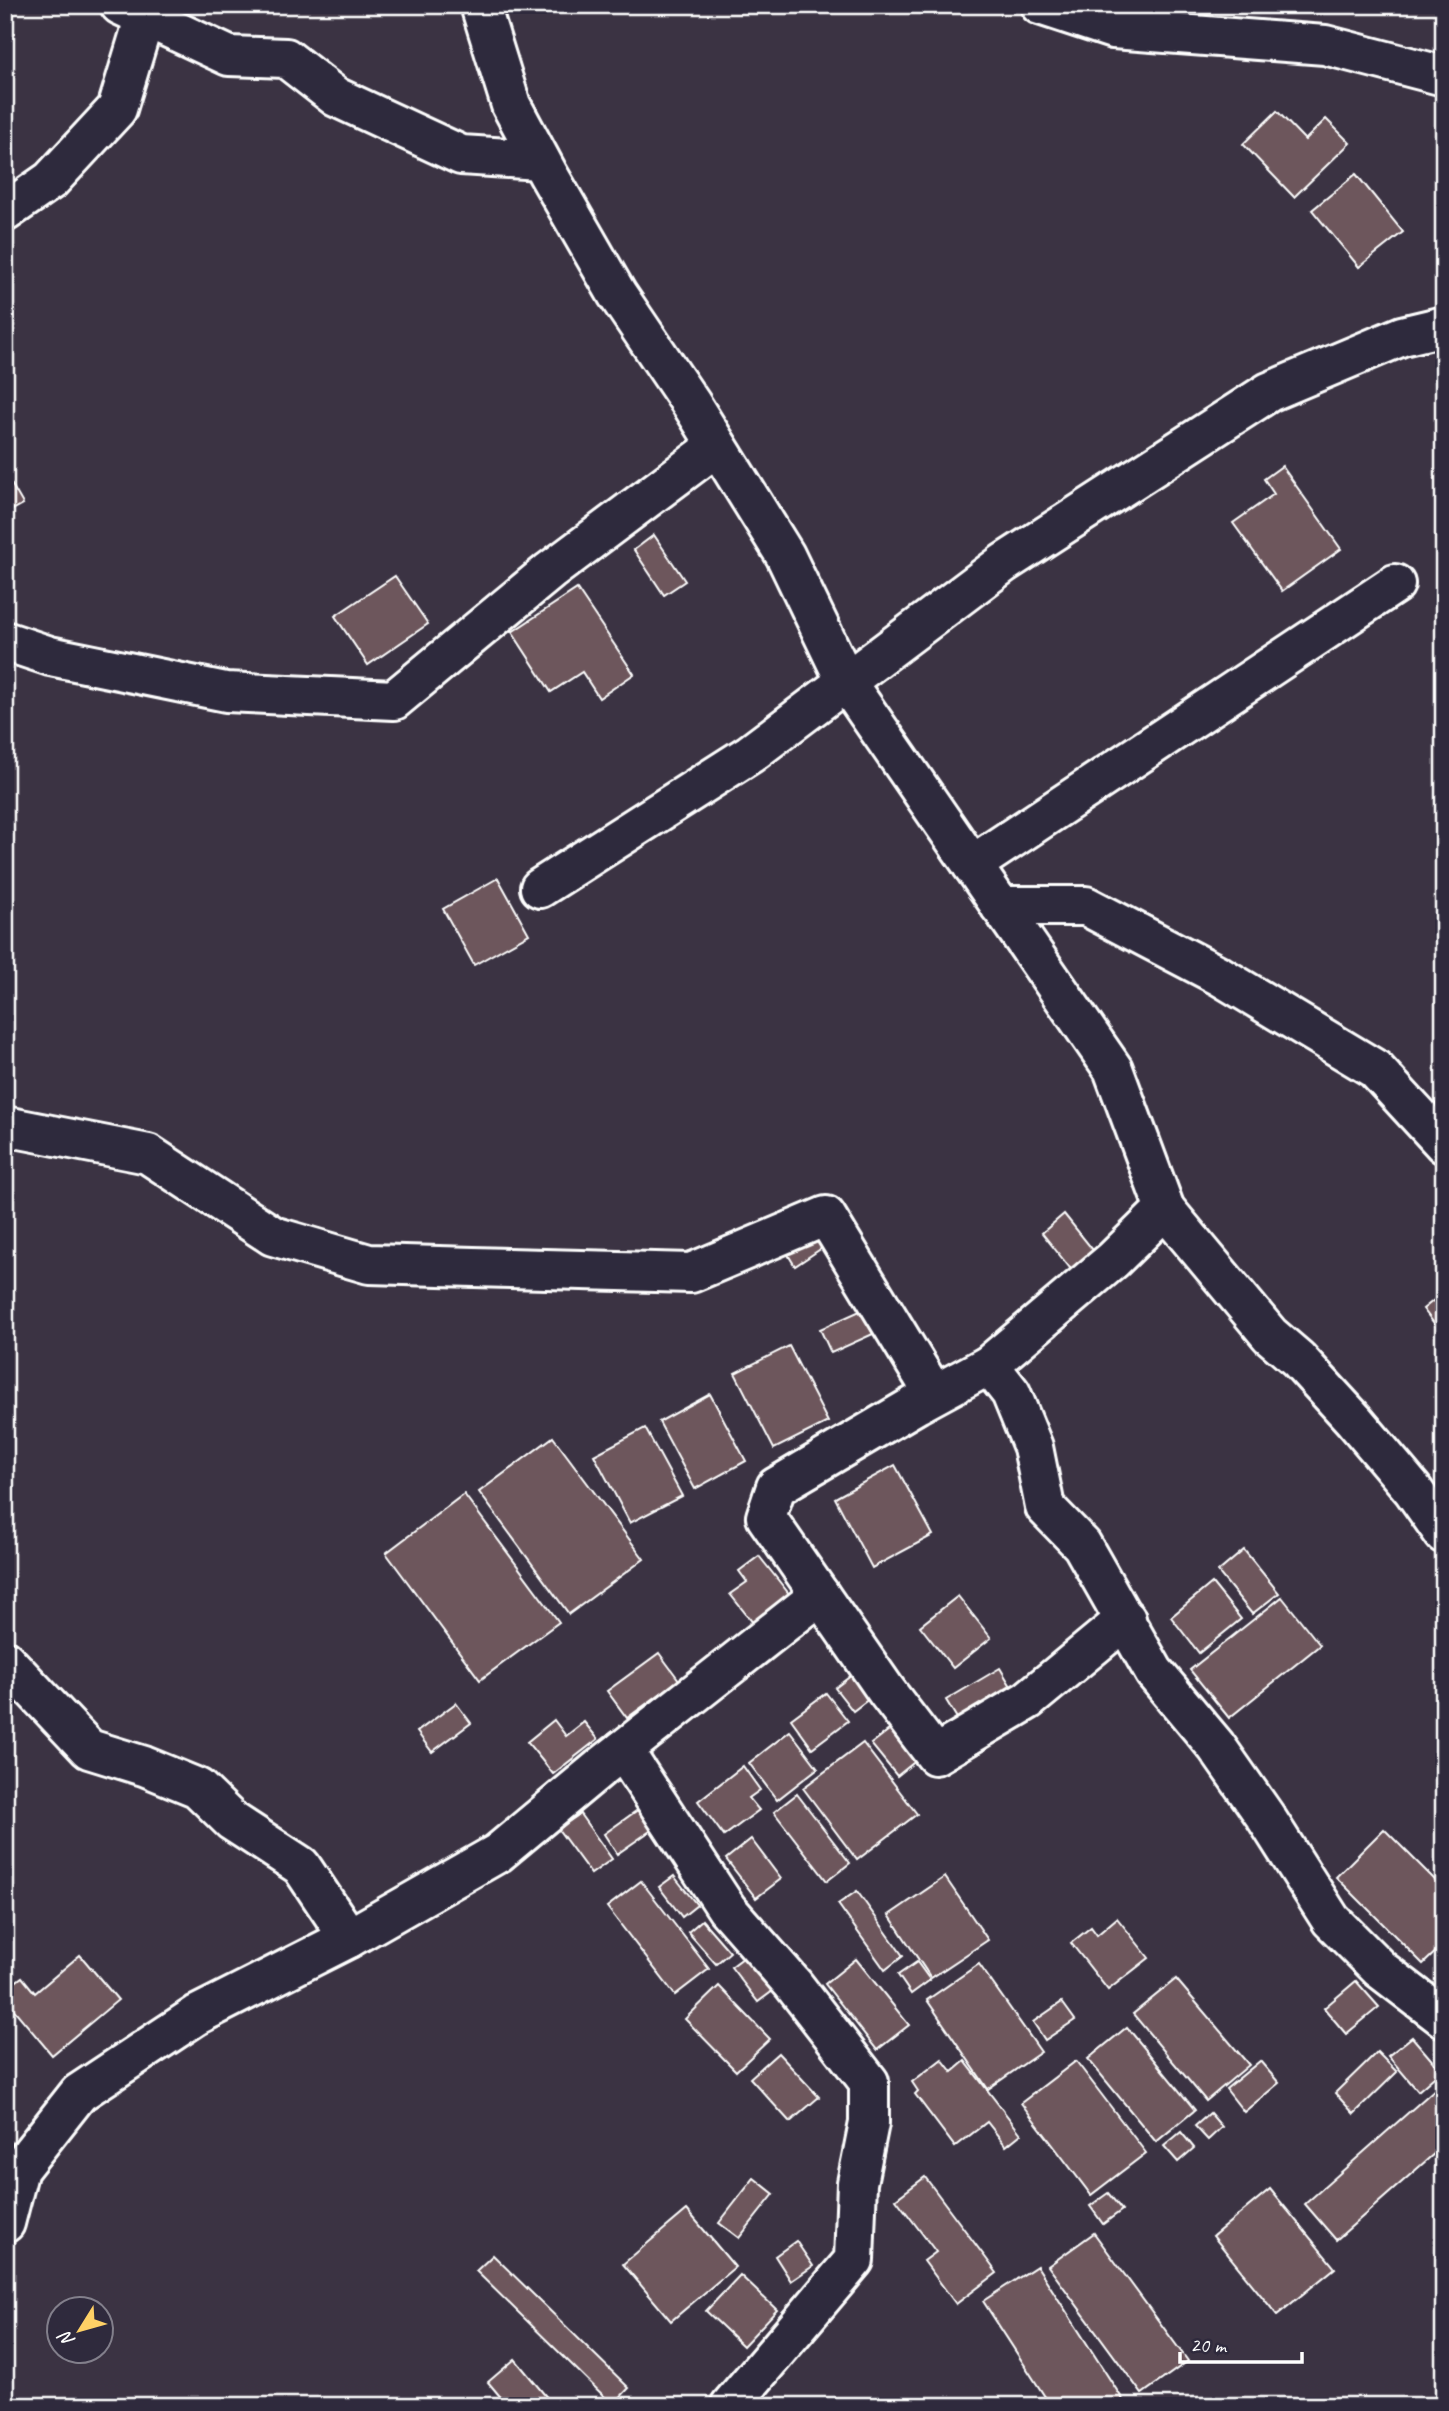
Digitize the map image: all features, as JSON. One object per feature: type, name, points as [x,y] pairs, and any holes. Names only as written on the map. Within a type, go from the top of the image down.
[{"type":"street","points":[[480,5],[511,105],[540,160],[617,294],[785,555],[846,682],[1113,1069],[1165,1209],[1270,1335],[1298,1359],[1354,1420],[1413,1490],[1444,1534]]},
{"type":"street","points":[[1040,5],[1113,29],[1325,45],[1444,75]]},
{"type":"street","points":[[135,9],[229,56],[286,58],[336,97],[461,155],[540,160]]},
{"type":"street","points":[[5,212],[51,180],[117,109],[140,33],[135,9]]},
{"type":"street","points":[[540,888],[750,754],[1004,563],[1269,392],[1402,336],[1444,326]]},
{"type":"street","points":[[5,641],[50,656],[226,692],[394,700],[550,571],[717,446]]},
{"type":"street","points":[[972,865],[1395,584]]},
{"type":"street","points":[[1000,906],[1086,906],[1208,970],[1375,1069],[1444,1144]]},
{"type":"street","points":[[5,1126],[148,1154],[273,1236],[369,1264],[691,1273],[826,1216],[934,1394]]},
{"type":"street","points":[[1126,1619],[1028,1700],[935,1755],[887,1692],[766,1517],[776,1487],[989,1364],[1113,1260],[1165,1209]]},
{"type":"street","points":[[989,1364],[1011,1393],[1033,1447],[1045,1507],[1082,1545],[1154,1672],[1223,1756],[1331,1920],[1380,1969],[1444,2018]]},
{"type":"street","points":[[5,2223],[19,2169],[79,2093],[197,2015],[349,1938],[498,1853],[623,1750],[820,1595]]},
{"type":"street","points":[[5,1660],[89,1749],[144,1766],[198,1788],[232,1821],[301,1866],[349,1938]]},
{"type":"street","points":[[623,1750],[727,1909],[793,1984],[869,2082],[869,2123],[857,2183],[854,2260],[730,2406]]},
{"type":"building","points":[[1277,111],[1305,140],[1326,119],[1350,143],[1294,197],[1243,144]]},
{"type":"building","points":[[1356,174],[1403,232],[1359,267],[1312,210]]},
{"type":"building","points":[[1282,466],[1341,549],[1282,591],[1233,523],[1274,494],[1264,479]]},
{"type":"building","points":[[5,473],[23,504],[5,514]]},
{"type":"building","points":[[654,535],[685,581],[664,595],[634,550]]},
{"type":"building","points":[[395,576],[428,624],[368,665],[335,616]]},
{"type":"building","points":[[577,589],[634,674],[599,698],[582,672],[551,692],[512,632]]},
{"type":"building","points":[[498,878],[529,934],[474,965],[443,909]]},
{"type":"building","points":[[1064,1214],[1101,1260],[1078,1278],[1042,1233]]},
{"type":"building","points":[[813,1235],[822,1248],[795,1266],[787,1253]]},
{"type":"building","points":[[1444,1292],[1444,1336],[1423,1309]]},
{"type":"building","points":[[862,1310],[873,1334],[831,1353],[820,1329]]},
{"type":"building","points":[[789,1346],[828,1422],[774,1449],[735,1373]]},
{"type":"building","points":[[710,1394],[746,1461],[695,1489],[659,1422]]},
{"type":"building","points":[[645,1428],[682,1496],[630,1523],[594,1455]]},
{"type":"building","points":[[553,1437],[644,1559],[569,1614],[479,1492]]},
{"type":"building","points":[[895,1465],[933,1535],[872,1568],[835,1498]]},
{"type":"building","points":[[464,1494],[559,1622],[480,1680],[386,1553]]},
{"type":"building","points":[[1244,1550],[1279,1593],[1252,1614],[1218,1572]]},
{"type":"building","points":[[759,1556],[790,1595],[754,1624],[730,1594],[747,1582],[739,1571]]},
{"type":"building","points":[[1212,1583],[1241,1619],[1199,1653],[1171,1617]]},
{"type":"building","points":[[958,1596],[991,1638],[953,1668],[920,1626]]},
{"type":"building","points":[[1282,1597],[1320,1645],[1229,1718],[1190,1670]]},
{"type":"building","points":[[659,1653],[679,1680],[627,1718],[607,1691]]},
{"type":"building","points":[[1000,1668],[1015,1693],[961,1725],[946,1700]]},
{"type":"building","points":[[856,1672],[874,1695],[853,1711],[835,1688]]},
{"type":"building","points":[[826,1693],[848,1721],[812,1748],[791,1719]]},
{"type":"building","points":[[456,1703],[471,1723],[432,1752],[417,1732]]},
{"type":"building","points":[[554,1720],[566,1736],[584,1722],[598,1739],[553,1774],[527,1742]]},
{"type":"building","points":[[898,1723],[923,1755],[897,1776],[871,1744]]},
{"type":"building","points":[[790,1731],[818,1768],[777,1800],[749,1763]]},
{"type":"building","points":[[863,1743],[917,1814],[857,1860],[803,1788]]},
{"type":"building","points":[[743,1766],[760,1790],[749,1798],[759,1810],[724,1836],[698,1801]]},
{"type":"building","points":[[797,1794],[850,1863],[827,1881],[774,1812]]},
{"type":"building","points":[[639,1809],[653,1829],[617,1854],[604,1834]]},
{"type":"building","points":[[580,1814],[612,1859],[591,1874],[558,1829]]},
{"type":"building","points":[[1384,1829],[1444,1889],[1444,1944],[1423,1964],[1336,1877]]},
{"type":"building","points":[[751,1839],[781,1879],[756,1898],[726,1859]]},
{"type":"building","points":[[674,1876],[697,1905],[682,1917],[659,1887]]},
{"type":"building","points":[[945,1877],[988,1940],[931,1978],[889,1915]]},
{"type":"building","points":[[641,1881],[709,1969],[675,1995],[607,1907]]},
{"type":"building","points":[[857,1891],[903,1956],[885,1970],[838,1904]]},
{"type":"building","points":[[1117,1918],[1149,1958],[1108,1990],[1071,1943],[1091,1927],[1097,1935]]},
{"type":"building","points":[[702,1920],[730,1952],[716,1964],[688,1932]]},
{"type":"building","points":[[80,1955],[118,2000],[52,2055],[5,1999],[5,1990],[22,1977],[35,1993]]},
{"type":"building","points":[[747,1955],[774,1990],[758,2002],[731,1967]]},
{"type":"building","points":[[856,1959],[909,2025],[877,2050],[825,1984]]},
{"type":"building","points":[[917,1962],[930,1980],[911,1994],[898,1975]]},
{"type":"building","points":[[979,1964],[1041,2052],[988,2089],[927,2000]]},
{"type":"building","points":[[1176,1979],[1249,2065],[1206,2101],[1133,2014]]},
{"type":"building","points":[[1356,1981],[1379,2007],[1346,2034],[1324,2008]]},
{"type":"building","points":[[719,1986],[770,2039],[736,2071],[685,2019]]},
{"type":"building","points":[[1062,2002],[1075,2020],[1045,2040],[1033,2022]]},
{"type":"building","points":[[1127,2027],[1195,2110],[1156,2142],[1088,2059]]},
{"type":"building","points":[[1412,2037],[1441,2071],[1418,2091],[1388,2056]]},
{"type":"building","points":[[1377,2052],[1397,2072],[1354,2114],[1335,2093]]},
{"type":"building","points":[[778,2053],[819,2097],[790,2122],[750,2078]]},
{"type":"building","points":[[942,2059],[952,2072],[965,2061],[1021,2134],[1006,2146],[987,2122],[955,2147],[915,2094],[918,2091],[912,2082]]},
{"type":"building","points":[[1076,2061],[1146,2153],[1091,2195],[1021,2103]]},
{"type":"building","points":[[1260,2061],[1279,2083],[1244,2112],[1226,2089]]},
{"type":"building","points":[[1444,2081],[1444,2145],[1336,2240],[1305,2204]]},
{"type":"building","points":[[1210,2113],[1222,2127],[1208,2140],[1195,2126]]},
{"type":"building","points":[[1181,2132],[1194,2148],[1178,2162],[1164,2146]]},
{"type":"building","points":[[925,2177],[997,2273],[956,2304],[924,2261],[936,2252],[896,2199]]},
{"type":"building","points":[[754,2178],[774,2194],[739,2238],[719,2223]]},
{"type":"building","points":[[1270,2189],[1335,2268],[1277,2315],[1213,2236]]},
{"type":"building","points":[[1108,2193],[1122,2210],[1103,2224],[1090,2206]]},
{"type":"building","points":[[687,2210],[735,2267],[671,2321],[623,2264]]},
{"type":"building","points":[[1094,2233],[1188,2361],[1142,2394],[1048,2266]]},
{"type":"building","points":[[796,2241],[813,2266],[791,2281],[775,2256]]},
{"type":"building","points":[[493,2255],[629,2388],[613,2405],[476,2271]]},
{"type":"building","points":[[1037,2266],[1127,2406],[1051,2406],[983,2301]]},
{"type":"building","points":[[740,2275],[777,2310],[743,2346],[706,2311]]},
{"type":"building","points":[[515,2359],[554,2406],[508,2406],[488,2382]]}]
